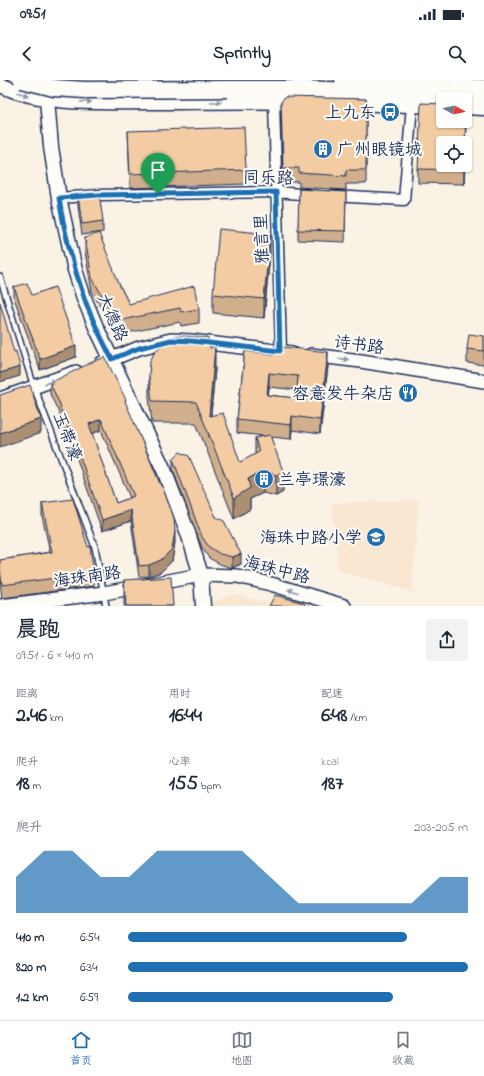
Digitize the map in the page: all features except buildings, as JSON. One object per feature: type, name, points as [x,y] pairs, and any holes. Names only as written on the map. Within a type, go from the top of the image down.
[{"type":"main road","points":[[22,80],[54,88],[85,90],[305,89],[484,97]]},
{"type":"main road","points":[[72,80],[176,80]]},
{"type":"main road","points":[[228,89],[238,86],[247,80]]},
{"type":"main road","points":[[286,80],[305,89]]},
{"type":"main road","points":[[342,80],[484,87]]},
{"type":"main road","points":[[0,85],[25,95],[48,99],[93,102],[274,102],[436,106]]},
{"type":"main road","name":"大德路","points":[[48,99],[51,147],[59,198],[70,249],[84,298],[96,327],[164,470],[188,533],[201,575],[203,606]]},
{"type":"main road","points":[[472,107],[484,108]]},
{"type":"street","points":[[48,80],[48,99]]},
{"type":"street","name":"雅言里","points":[[274,102],[280,351]]},
{"type":"street","name":"同乐路","points":[[59,198],[98,195],[276,192],[404,200],[412,104]]},
{"type":"street","name":"诗书路","points":[[0,399],[139,348],[171,340],[280,351],[484,381]]},
{"type":"street","name":"海珠南路","points":[[1,606],[105,600],[201,575]]},
{"type":"street","name":"海珠中路","points":[[201,575],[238,576],[271,584],[344,606]]},
{"type":"lane","name":"玉带濠","points":[[0,277],[34,387],[95,547],[105,600]]},
{"type":"shaded area","name":"海珠中路小学","points":[[419,500],[412,592],[338,571],[332,503]]},
{"type":"shaded area","points":[[232,594],[280,606],[214,606],[213,602]]},
{"type":"place","name":"上九东","points":[[390,112]]},
{"type":"place","name":"广州眼镜城","points":[[323,149]]},
{"type":"place","name":"容意发牛杂店","points":[[408,393]]},
{"type":"place","name":"兰亭璟濠","points":[[264,479]]},
{"type":"place","name":"海珠中路小学","points":[[376,537]]},
{"type":"route","points":[[276,192],[280,351],[235,345],[171,340],[139,348],[112,359],[84,298],[68,242],[59,198],[98,195],[158,194],[276,192]]}]
